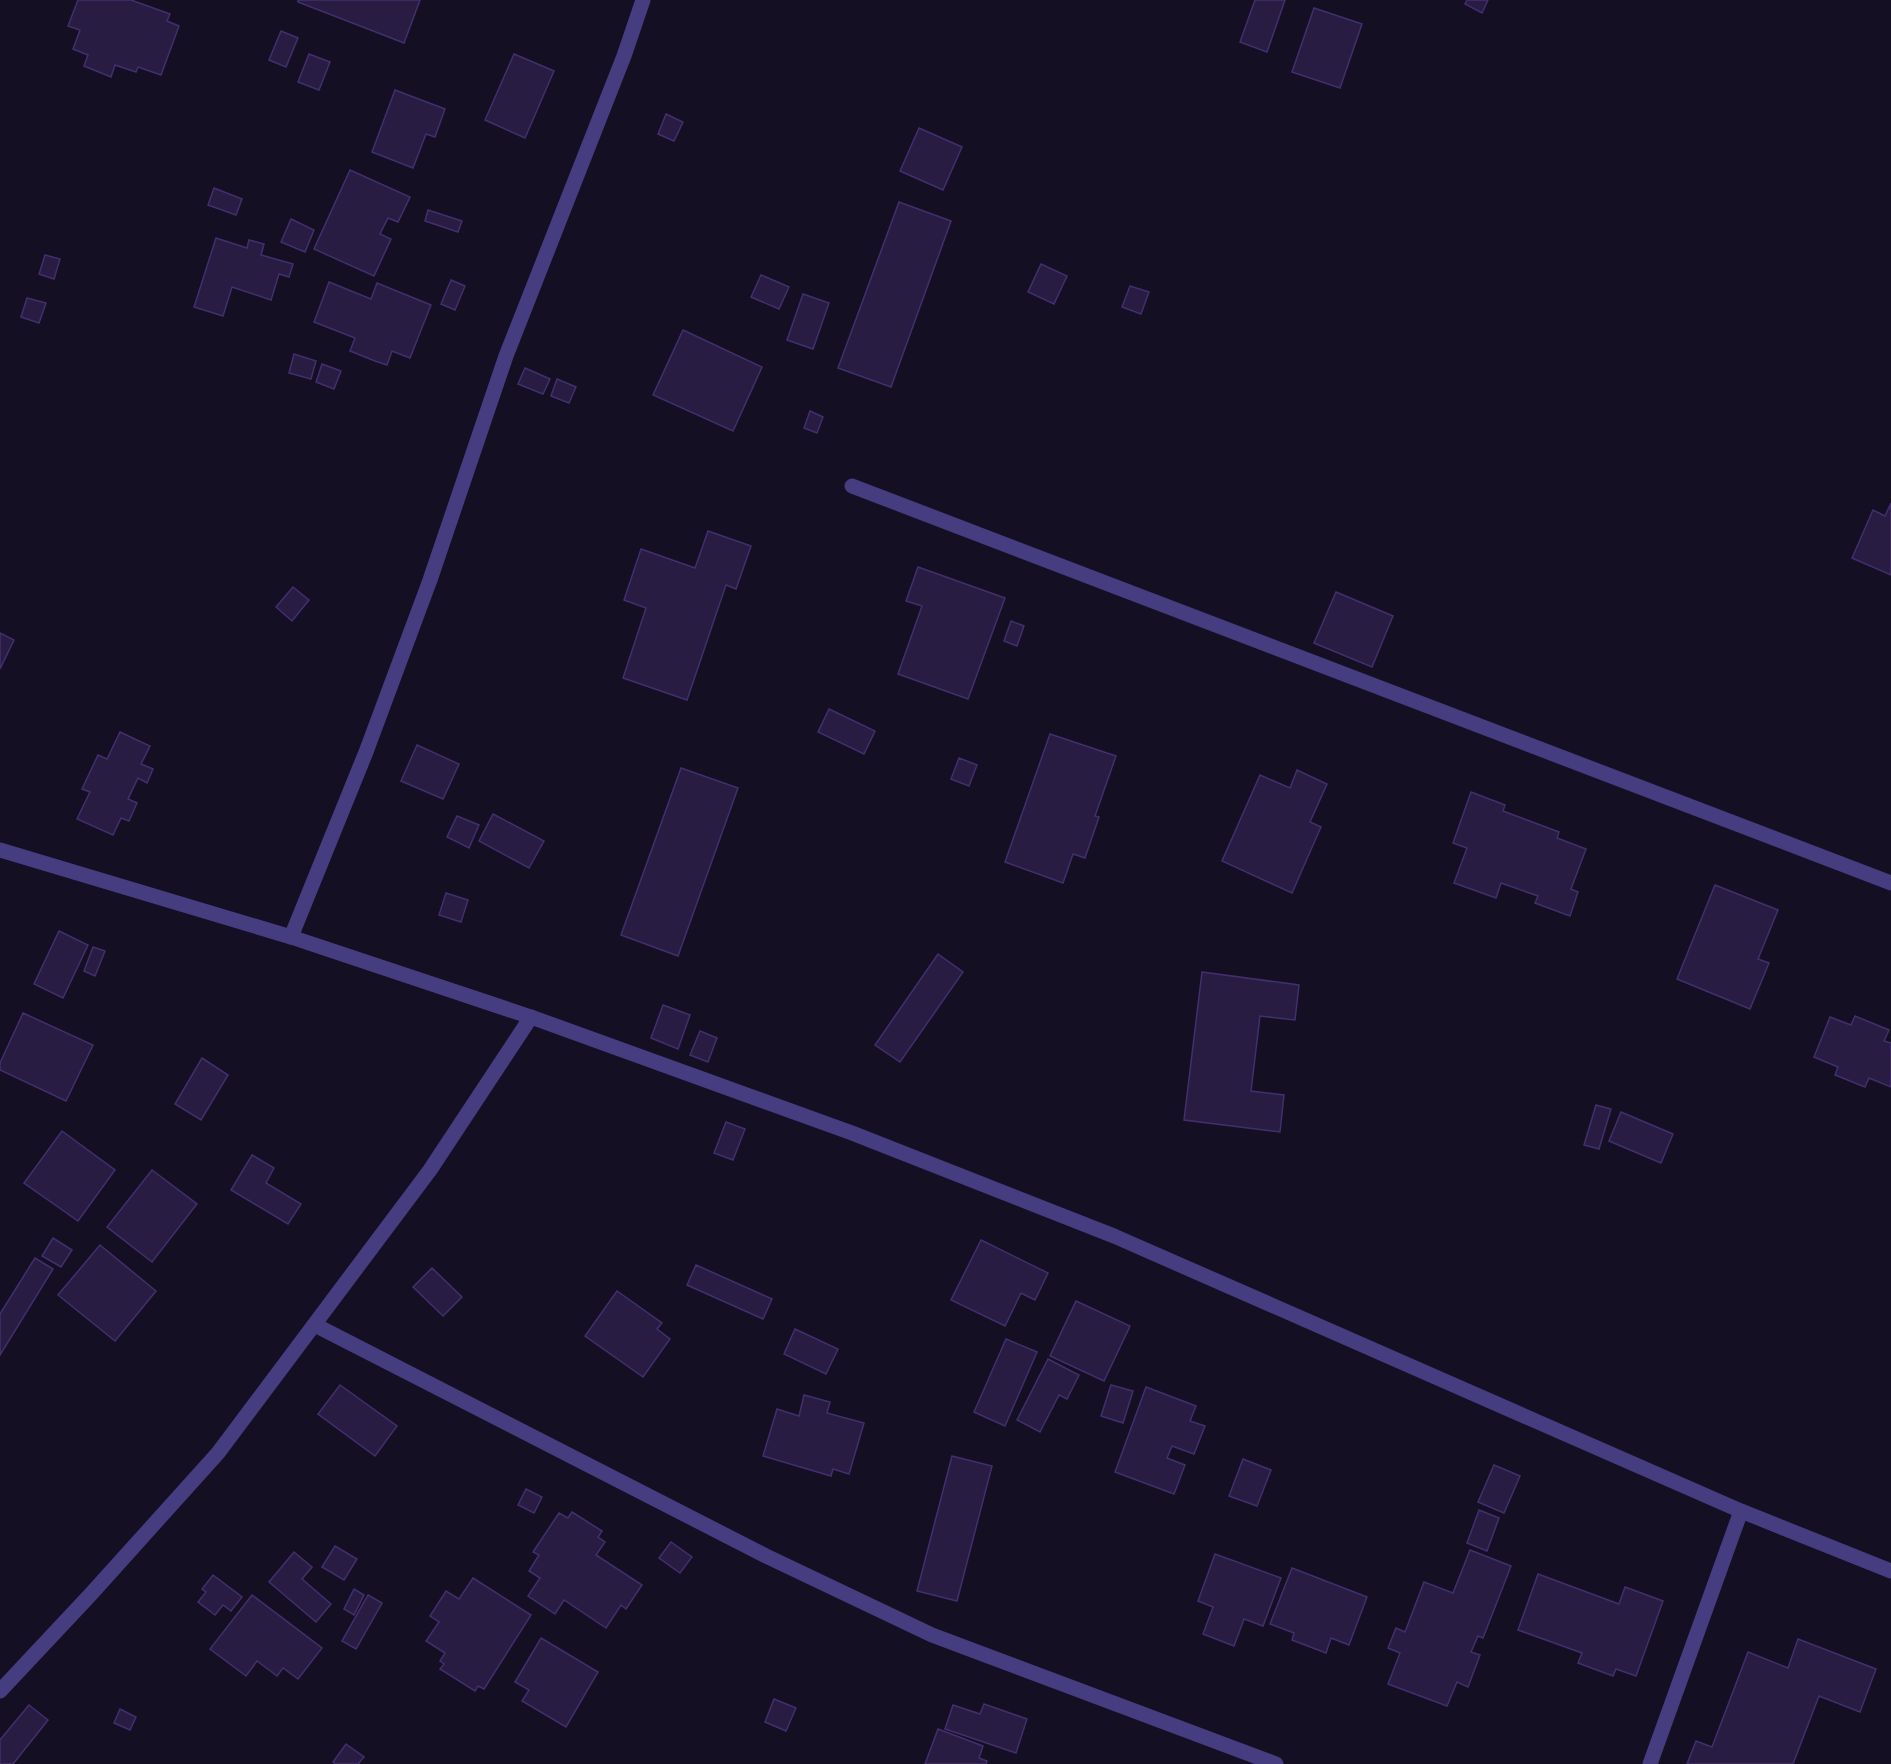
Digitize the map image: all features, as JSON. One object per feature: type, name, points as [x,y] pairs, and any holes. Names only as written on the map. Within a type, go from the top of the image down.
[{"type":"street","points":[[291,937],[366,752],[430,580],[506,356],[624,56],[643,0]]},
{"type":"street","points":[[852,486],[1891,883]]},
{"type":"street","points":[[0,850],[291,937],[531,1017],[852,1133],[1114,1236],[1741,1510],[1891,1571]]},
{"type":"street","points":[[0,1691],[212,1461],[430,1170],[531,1017]]},
{"type":"street","points":[[315,1325],[756,1550],[932,1635],[1276,1764]]},
{"type":"street","points":[[1650,1764],[1741,1510]]},
{"type":"building","points":[[78,0],[131,0],[170,14],[167,21],[179,26],[161,75],[138,67],[136,72],[115,65],[111,77],[84,66],[88,55],[73,49],[80,30],[68,26]]},
{"type":"building","points":[[298,0],[420,0],[404,43],[298,2]]},
{"type":"building","points":[[1255,0],[1285,0],[1267,52],[1240,42]]},
{"type":"building","points":[[1467,0],[1488,0],[1482,13],[1465,4]]},
{"type":"building","points":[[1314,8],[1362,24],[1340,88],[1292,72]]},
{"type":"building","points":[[281,31],[298,38],[286,67],[269,60]]},
{"type":"building","points":[[309,54],[330,62],[319,90],[298,82]]},
{"type":"building","points":[[514,54],[554,71],[525,138],[485,120]]},
{"type":"building","points":[[395,90],[445,109],[435,137],[426,134],[413,168],[372,152]]},
{"type":"building","points":[[666,114],[683,122],[674,141],[658,134]]},
{"type":"building","points":[[919,128],[962,147],[943,190],[900,171]]},
{"type":"building","points":[[350,170],[410,197],[398,222],[388,218],[380,234],[391,239],[374,276],[314,249]]},
{"type":"building","points":[[214,188],[242,199],[236,215],[208,205]]},
{"type":"building","points":[[899,202],[951,221],[891,387],[838,368]]},
{"type":"building","points":[[428,210],[462,221],[458,232],[425,221]]},
{"type":"building","points":[[291,219],[314,230],[305,252],[281,242]]},
{"type":"building","points":[[216,238],[247,248],[249,240],[264,244],[261,255],[293,264],[289,277],[279,274],[271,300],[232,287],[223,316],[194,307]]},
{"type":"building","points":[[45,255],[60,259],[54,279],[39,274]]},
{"type":"building","points":[[1041,264],[1067,276],[1054,304],[1028,292]]},
{"type":"building","points":[[761,275],[789,287],[779,309],[751,297]]},
{"type":"building","points":[[451,280],[465,286],[455,310],[441,304]]},
{"type":"building","points":[[329,282],[371,299],[377,283],[431,305],[410,358],[392,351],[387,365],[375,361],[350,351],[355,338],[314,322]]},
{"type":"building","points":[[1130,286],[1149,292],[1141,314],[1122,307]]},
{"type":"building","points":[[803,294],[829,303],[813,349],[787,340]]},
{"type":"building","points":[[27,298],[46,303],[39,323],[21,317]]},
{"type":"building","points":[[683,330],[762,367],[733,431],[653,395]]},
{"type":"building","points":[[294,354],[316,361],[311,379],[289,373]]},
{"type":"building","points":[[322,364],[341,371],[334,389],[316,382]]},
{"type":"building","points":[[525,368],[550,379],[543,394],[518,384]]},
{"type":"building","points":[[557,379],[576,387],[569,403],[551,396]]},
{"type":"building","points":[[810,411],[823,417],[817,433],[804,428]]},
{"type":"building","points":[[1891,503],[1891,575],[1852,558],[1873,510],[1885,516]]},
{"type":"building","points":[[708,531],[751,546],[736,589],[726,585],[687,700],[623,678],[646,608],[624,600],[641,549],[695,568]]},
{"type":"building","points":[[918,567],[1005,598],[968,699],[898,674],[922,606],[906,601]]},
{"type":"building","points":[[293,587],[309,600],[292,621],[276,607]]},
{"type":"building","points":[[1336,592],[1393,616],[1372,667],[1314,643]]},
{"type":"building","points":[[1011,621],[1024,626],[1017,646],[1004,641]]},
{"type":"building","points":[[0,633],[14,640],[0,669]]},
{"type":"building","points":[[829,709],[875,731],[864,754],[818,732]]},
{"type":"building","points":[[120,732],[150,746],[141,764],[153,769],[147,783],[138,778],[128,799],[137,803],[129,821],[121,818],[113,835],[77,819],[90,792],[82,789],[98,755],[107,759]]},
{"type":"building","points":[[1050,734],[1116,756],[1095,816],[1099,817],[1085,858],[1073,854],[1063,883],[1005,862]]},
{"type":"building","points":[[417,745],[459,764],[443,799],[401,781]]},
{"type":"building","points":[[959,758],[977,765],[969,786],[951,779]]},
{"type":"building","points":[[681,768],[738,788],[678,956],[621,935]]},
{"type":"building","points":[[1297,770],[1327,784],[1310,822],[1321,827],[1292,893],[1222,861],[1260,775],[1290,788]]},
{"type":"building","points":[[1471,792],[1505,805],[1503,811],[1559,832],[1557,838],[1586,849],[1571,889],[1578,892],[1570,916],[1535,903],[1538,896],[1501,883],[1496,898],[1454,883],[1467,848],[1453,843]]},
{"type":"building","points":[[493,814],[544,841],[529,868],[479,841]]},
{"type":"building","points":[[457,816],[479,825],[469,848],[447,837]]},
{"type":"building","points":[[1715,885],[1778,910],[1758,959],[1769,963],[1750,1009],[1677,979]]},
{"type":"building","points":[[446,893],[468,900],[461,922],[439,915]]},
{"type":"building","points":[[59,931],[88,945],[63,998],[34,984]]},
{"type":"building","points":[[93,947],[105,951],[95,976],[84,971]]},
{"type":"building","points":[[938,954],[963,972],[900,1062],[875,1045]]},
{"type":"building","points":[[1202,972],[1299,985],[1295,1020],[1260,1016],[1251,1091],[1284,1095],[1280,1132],[1184,1120]]},
{"type":"building","points":[[663,1005],[690,1015],[678,1049],[651,1038]]},
{"type":"building","points":[[23,1013],[93,1045],[66,1101],[0,1070],[0,1063]]},
{"type":"building","points":[[1855,1016],[1889,1030],[1884,1041],[1891,1043],[1891,1087],[1869,1078],[1865,1087],[1835,1075],[1838,1067],[1814,1057],[1830,1017],[1851,1025]]},
{"type":"building","points":[[700,1031],[717,1038],[708,1062],[690,1055]]},
{"type":"building","points":[[202,1058],[228,1075],[201,1120],[175,1104]]},
{"type":"building","points":[[1596,1105],[1611,1109],[1599,1149],[1584,1145]]},
{"type":"building","points":[[1621,1112],[1673,1134],[1661,1163],[1609,1141]]},
{"type":"building","points":[[726,1122],[745,1129],[733,1160],[714,1153]]},
{"type":"building","points":[[62,1131],[115,1170],[78,1221],[24,1183]]},
{"type":"building","points":[[252,1155],[274,1168],[266,1183],[301,1204],[288,1224],[231,1190]]},
{"type":"building","points":[[152,1170],[197,1204],[152,1262],[107,1227]]},
{"type":"building","points":[[53,1238],[72,1250],[61,1267],[42,1256]]},
{"type":"building","points":[[981,1240],[1048,1273],[1035,1300],[1021,1293],[1005,1326],[951,1300]]},
{"type":"building","points":[[100,1245],[156,1291],[115,1341],[58,1295]]},
{"type":"building","points":[[35,1258],[53,1269],[0,1355],[0,1314]]},
{"type":"building","points":[[696,1265],[772,1299],[763,1319],[687,1285]]},
{"type":"building","points":[[432,1268],[462,1297],[443,1316],[413,1287]]},
{"type":"building","points":[[617,1291],[662,1323],[657,1329],[670,1339],[643,1377],[585,1336]]},
{"type":"building","points":[[1076,1301],[1130,1326],[1104,1381],[1050,1356]]},
{"type":"building","points":[[795,1329],[838,1349],[826,1374],[784,1354]]},
{"type":"building","points":[[1006,1339],[1037,1352],[1005,1426],[974,1412]]},
{"type":"building","points":[[1048,1359],[1079,1375],[1067,1399],[1059,1395],[1040,1432],[1017,1420]]},
{"type":"building","points":[[340,1385],[397,1426],[375,1456],[318,1414]]},
{"type":"building","points":[[1111,1385],[1133,1391],[1123,1423],[1101,1416]]},
{"type":"building","points":[[1146,1387],[1196,1406],[1190,1421],[1205,1426],[1194,1454],[1172,1446],[1167,1458],[1185,1465],[1174,1494],[1115,1472]]},
{"type":"building","points":[[804,1395],[830,1402],[827,1413],[864,1423],[849,1474],[833,1469],[831,1476],[763,1456],[777,1409],[799,1416]]},
{"type":"building","points":[[952,1456],[992,1466],[957,1601],[917,1591]]},
{"type":"building","points":[[1243,1459],[1271,1470],[1257,1506],[1229,1496]]},
{"type":"building","points":[[1494,1465],[1520,1476],[1504,1513],[1478,1502]]},
{"type":"building","points":[[526,1489],[542,1497],[534,1513],[518,1505]]},
{"type":"building","points":[[1479,1510],[1499,1518],[1487,1551],[1467,1543]]},
{"type":"building","points":[[572,1512],[602,1531],[598,1537],[605,1542],[596,1555],[642,1585],[626,1609],[621,1605],[606,1628],[564,1600],[555,1614],[528,1596],[540,1578],[529,1571],[539,1555],[533,1552],[559,1513],[568,1518]]},
{"type":"building","points":[[671,1542],[692,1557],[680,1573],[659,1558]]},
{"type":"building","points":[[335,1546],[357,1559],[344,1580],[322,1567]]},
{"type":"building","points":[[1470,1550],[1511,1566],[1483,1638],[1478,1636],[1471,1652],[1480,1655],[1468,1687],[1457,1682],[1447,1706],[1388,1684],[1400,1653],[1388,1648],[1396,1628],[1405,1632],[1424,1582],[1453,1593]]},
{"type":"building","points":[[294,1552],[312,1567],[302,1579],[331,1604],[316,1622],[269,1582]]},
{"type":"building","points":[[1215,1554],[1281,1578],[1263,1626],[1244,1619],[1234,1646],[1203,1634],[1213,1607],[1198,1601]]},
{"type":"building","points":[[1292,1568],[1367,1597],[1349,1645],[1331,1638],[1326,1653],[1292,1640],[1294,1633],[1270,1624]]},
{"type":"building","points":[[1538,1574],[1619,1604],[1625,1587],[1663,1601],[1636,1676],[1616,1669],[1613,1676],[1578,1663],[1582,1653],[1518,1630]]},
{"type":"building","points":[[213,1575],[242,1597],[231,1611],[223,1605],[215,1615],[198,1602],[206,1592],[202,1589]]},
{"type":"building","points":[[473,1578],[531,1615],[484,1689],[478,1686],[475,1691],[440,1669],[444,1664],[440,1661],[445,1653],[426,1641],[439,1622],[430,1616],[446,1591],[459,1599]]},
{"type":"building","points":[[354,1589],[364,1595],[354,1615],[344,1609]]},
{"type":"building","points":[[252,1595],[322,1648],[298,1679],[283,1668],[277,1676],[257,1661],[246,1676],[210,1649]]},
{"type":"building","points":[[368,1595],[382,1603],[356,1649],[342,1641]]},
{"type":"building","points":[[541,1638],[598,1672],[566,1727],[522,1701],[529,1690],[515,1682]]},
{"type":"building","points":[[1798,1639],[1876,1669],[1860,1712],[1819,1696],[1793,1764],[1687,1764],[1696,1741],[1712,1747],[1748,1652],[1788,1668]]},
{"type":"building","points":[[774,1699],[796,1708],[786,1731],[765,1722]]},
{"type":"building","points":[[984,1704],[1027,1719],[1016,1753],[945,1729],[953,1705],[980,1714]]},
{"type":"building","points":[[29,1705],[48,1720],[13,1764],[0,1764],[0,1740]]},
{"type":"building","points":[[120,1709],[136,1717],[130,1730],[114,1723]]},
{"type":"building","points":[[938,1729],[983,1746],[979,1758],[987,1761],[986,1764],[925,1764]]},
{"type":"building","points":[[346,1744],[364,1757],[358,1764],[333,1762]]}]
